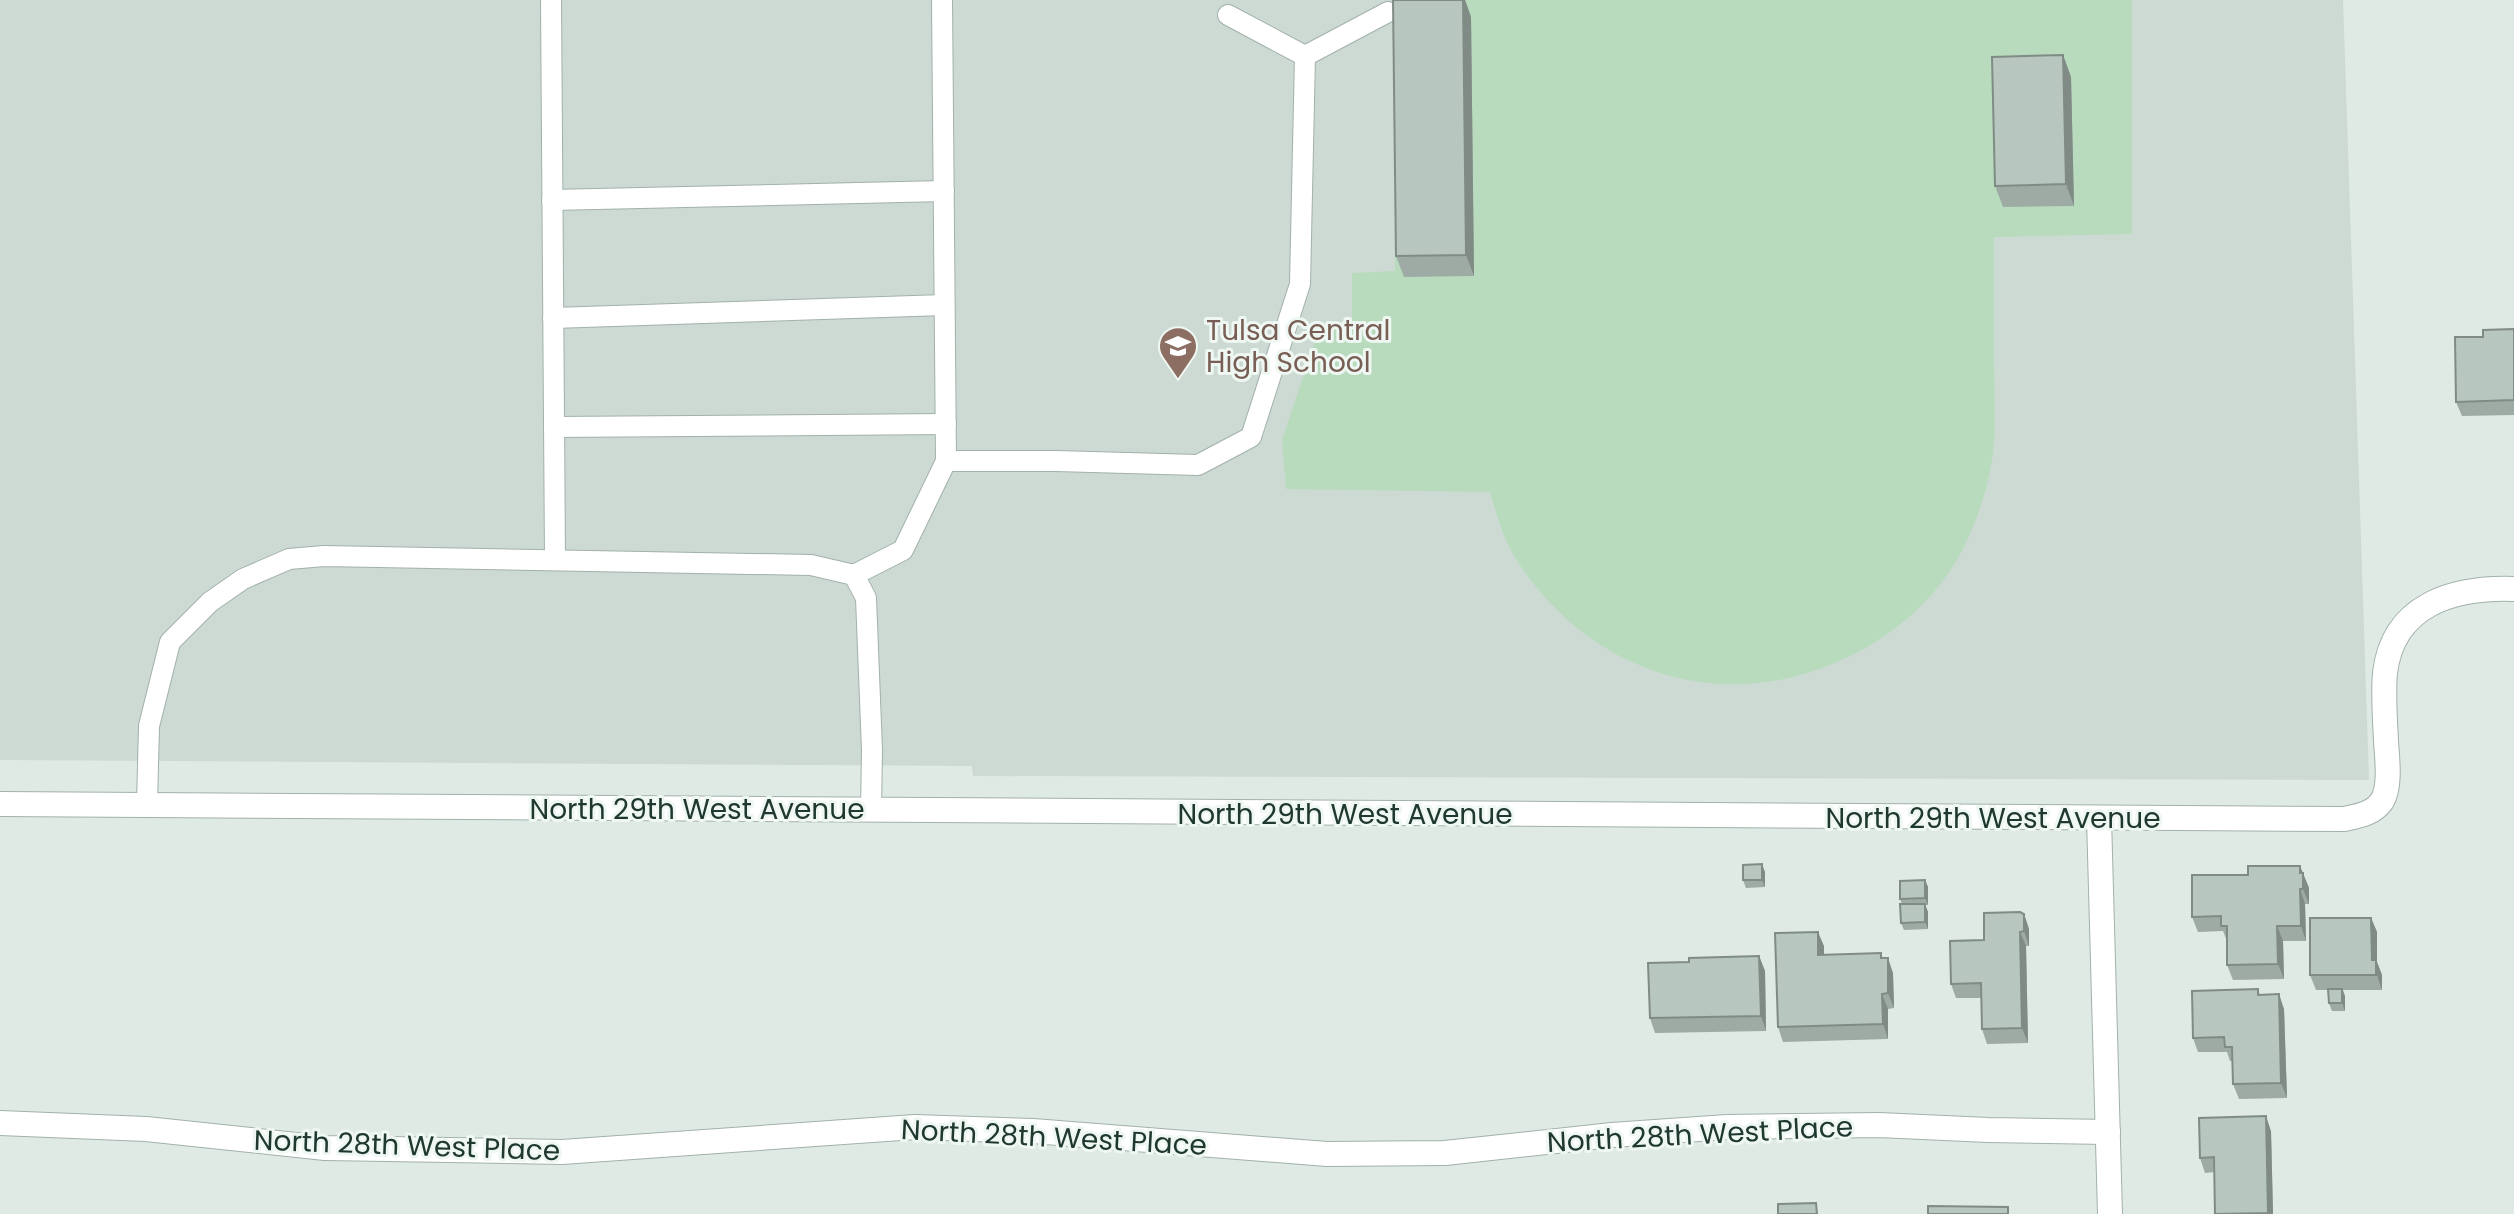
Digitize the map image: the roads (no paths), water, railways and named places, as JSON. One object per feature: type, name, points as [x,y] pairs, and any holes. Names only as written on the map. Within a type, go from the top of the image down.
[{"type":"street","name":"North 29th West Avenue","points":[[0,804],[2344,819],[2375,810],[2384,798],[2387,770],[2385,670],[2394,642],[2409,619],[2433,601],[2459,593],[2493,588],[2514,589]]},
{"type":"street","points":[[2099,818],[2110,1214]]},
{"type":"street","name":"North 28th West Place","points":[[0,1123],[146,1129],[325,1148],[547,1152],[915,1127],[1033,1131],[1327,1154],[1445,1153],[1612,1135],[1727,1127],[1879,1125],[2108,1132]]},
{"type":"lane","points":[[551,0],[555,560]]},
{"type":"lane","points":[[147,805],[149,726],[170,642],[210,602],[243,579],[289,559],[324,556],[811,565],[854,575],[903,550],[946,461],[942,0]]},
{"type":"lane","points":[[1305,56],[1388,12]]},
{"type":"lane","points":[[1228,15],[1305,56]]},
{"type":"lane","points":[[946,461],[1198,465],[1251,437],[1300,284],[1305,56]]},
{"type":"lane","points":[[552,200],[944,191]]},
{"type":"lane","points":[[553,318],[944,305]]},
{"type":"lane","points":[[554,427],[946,424]]},
{"type":"lane","points":[[854,575],[866,598],[872,750],[871,811]]},
{"type":"place","name":"Tulsa Central High School","points":[[1178,380]]}]
